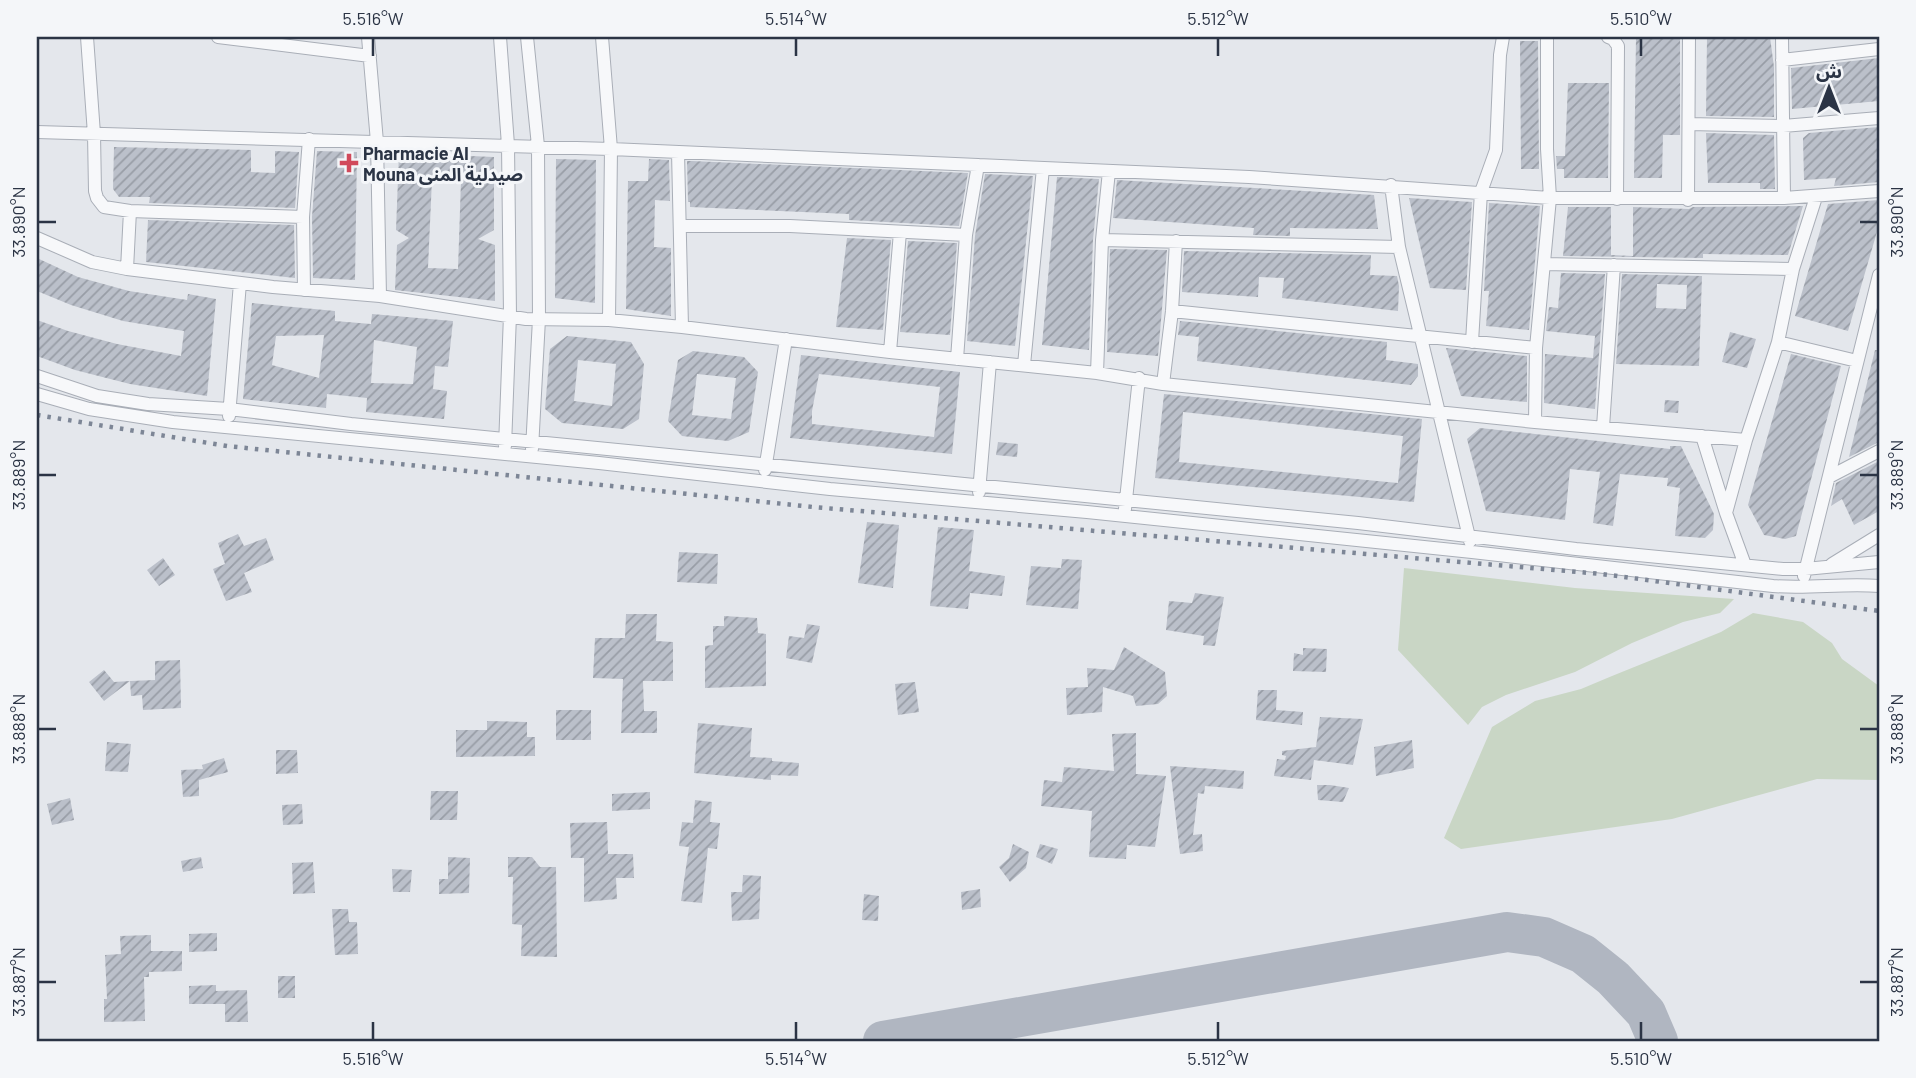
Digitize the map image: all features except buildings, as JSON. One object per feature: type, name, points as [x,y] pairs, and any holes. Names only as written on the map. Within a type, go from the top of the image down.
[{"type":"street","points":[[87,37],[97,198],[104,207],[130,211],[303,217]]},
{"type":"street","points":[[218,37],[370,56]]},
{"type":"street","points":[[369,37],[377,142],[380,296]]},
{"type":"street","points":[[500,37],[508,145],[510,315],[505,454]]},
{"type":"street","points":[[527,37],[538,146],[539,319],[532,457]]},
{"type":"street","points":[[602,37],[611,149],[609,320]]},
{"type":"street","points":[[1472,342],[1481,192],[1496,150],[1503,37]]},
{"type":"street","points":[[1535,422],[1536,348],[1550,198],[1547,37]]},
{"type":"street","points":[[1608,37],[1618,46],[1617,198]]},
{"type":"street","points":[[1688,200],[1689,37]]},
{"type":"street","points":[[1782,37],[1784,198]]},
{"type":"street","points":[[1782,60],[1879,49]]},
{"type":"street","points":[[1689,124],[1783,126],[1879,118]]},
{"type":"street","points":[[37,132],[538,146],[978,165],[1391,185],[1550,198],[1784,198],[1879,191]]},
{"type":"street","points":[[304,290],[303,217],[309,139]]},
{"type":"street","points":[[678,152],[682,327]]},
{"type":"street","points":[[957,359],[966,235],[978,165]]},
{"type":"street","points":[[1024,365],[1043,168]]},
{"type":"street","points":[[1097,373],[1102,240],[1110,171]]},
{"type":"street","points":[[1391,185],[1399,247],[1423,337],[1472,552]]},
{"type":"street","points":[[1726,513],[1746,440],[1778,342],[1793,269],[1816,197]]},
{"type":"street","points":[[127,269],[130,211]]},
{"type":"street","points":[[680,226],[790,226],[966,235]]},
{"type":"street","points":[[890,352],[900,232]]},
{"type":"street","points":[[37,238],[92,262],[127,269],[380,296],[539,319],[609,320],[682,327],[1097,373],[1163,384],[1535,422],[1746,440]]},
{"type":"street","points":[[1102,240],[1399,247]]},
{"type":"street","points":[[1163,384],[1172,311],[1176,241]]},
{"type":"street","points":[[1544,264],[1793,269]]},
{"type":"street","points":[[1603,427],[1614,265]]},
{"type":"street","points":[[1801,587],[1857,361],[1875,306],[1879,275]]},
{"type":"street","points":[[230,427],[229,410],[240,283]]},
{"type":"street","points":[[1172,311],[1536,348]]},
{"type":"street","points":[[764,482],[786,339]]},
{"type":"street","points":[[1778,342],[1857,361]]},
{"type":"street","points":[[978,503],[990,362]]},
{"type":"street","points":[[37,376],[97,396],[148,404],[1126,500],[1576,549],[1805,569],[1879,562]]},
{"type":"street","points":[[1124,516],[1139,378]]},
{"type":"street","points":[[37,394],[79,407],[120,415],[230,427],[1124,516],[1750,584],[1801,587],[1832,584],[1879,586]]},
{"type":"street","points":[[1702,436],[1745,565]]},
{"type":"street","points":[[1829,477],[1879,451]]},
{"type":"street","points":[[1828,566],[1879,535]]},
{"type":"green space","points":[[1404,568],[1575,588],[1734,599],[1720,613],[1683,622],[1632,643],[1575,672],[1506,695],[1482,707],[1468,725],[1398,650]]},
{"type":"green space","points":[[1753,613],[1803,622],[1832,643],[1842,659],[1879,686],[1879,780],[1817,779],[1672,819],[1461,849],[1444,838],[1492,727],[1535,701],[1581,689],[1721,632]]},
{"type":"taxiway","points":[[883,1041],[1507,932],[1544,937],[1583,954],[1613,978],[1646,1013],[1658,1041]]},
{"type":"railway","points":[[37,415],[227,446],[813,507],[1602,574],[1879,611]]},
{"type":"place","name":"Pharmacie Al Mouna صيدلية المنى","points":[[349,163]]}]
